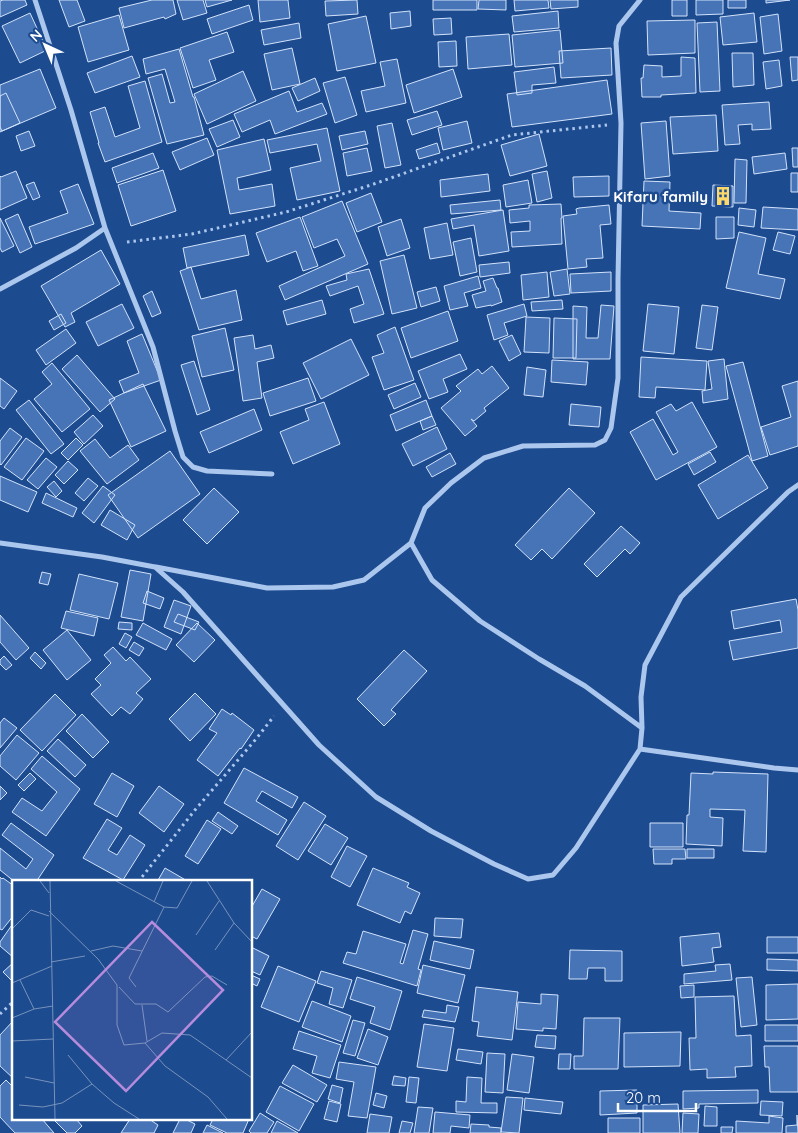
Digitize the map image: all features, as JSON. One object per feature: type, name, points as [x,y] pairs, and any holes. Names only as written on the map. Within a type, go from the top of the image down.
[{"type":"street","points":[[35,0],[71,110],[105,228],[152,347],[183,456],[193,467],[206,471],[272,474]]},
{"type":"street","points":[[0,543],[102,556],[267,588],[332,587],[364,580],[411,543],[425,508],[451,483],[484,458],[523,446],[595,445],[605,440],[611,428],[618,378],[620,123],[616,43],[619,26],[640,0]]},
{"type":"street","points":[[0,289],[76,248],[105,228]]},
{"type":"street","points":[[155,567],[183,592],[319,745],[376,797],[431,831],[494,864],[528,879],[553,875],[576,848],[640,749],[642,728],[641,697],[645,665],[681,597],[788,492],[798,485]]},
{"type":"street","points":[[411,543],[432,580],[480,621],[585,686],[642,728]]},
{"type":"street","points":[[640,749],[798,770]]},
{"type":"path","points":[[112,244],[192,234],[286,212],[381,182],[512,135],[620,123]]},
{"type":"path","points":[[140,880],[195,810],[283,705]]},
{"type":"path","points":[[0,1014],[12,1003]]},
{"type":"building","points":[[25,0],[27,5],[0,17],[0,1]]},
{"type":"building","points":[[59,0],[77,0],[85,21],[69,27]]},
{"type":"building","points":[[152,0],[173,0],[176,14],[165,19],[164,17],[124,28],[119,8]]},
{"type":"building","points":[[177,0],[203,0],[207,13],[183,20]]},
{"type":"building","points":[[205,0],[232,0],[207,7]]},
{"type":"building","points":[[258,0],[288,0],[290,18],[260,22]]},
{"type":"building","points":[[357,0],[358,14],[326,16],[325,1]]},
{"type":"building","points":[[433,0],[477,0],[477,10],[433,10]]},
{"type":"building","points":[[479,0],[506,0],[506,10],[478,9]]},
{"type":"building","points":[[514,0],[548,0],[549,8],[515,11]]},
{"type":"building","points":[[550,0],[578,0],[578,7],[551,9]]},
{"type":"building","points":[[672,0],[687,0],[687,16],[672,16]]},
{"type":"building","points":[[696,0],[723,0],[723,14],[696,15]]},
{"type":"building","points":[[728,0],[746,0],[746,8],[728,8]]},
{"type":"building","points":[[766,0],[790,0],[766,3]]},
{"type":"building","points":[[249,5],[253,20],[212,34],[207,19]]},
{"type":"building","points":[[410,11],[411,26],[391,29],[390,13]]},
{"type":"building","points":[[558,11],[559,28],[514,32],[512,16]]},
{"type":"building","points":[[30,13],[47,50],[20,63],[2,26]]},
{"type":"building","points":[[754,13],[757,42],[723,45],[720,17]]},
{"type":"building","points":[[778,14],[782,51],[764,54],[760,17]]},
{"type":"building","points":[[119,15],[129,50],[88,62],[78,27]]},
{"type":"building","points":[[366,16],[376,63],[337,71],[328,24]]},
{"type":"building","points":[[451,18],[452,34],[434,35],[433,19]]},
{"type":"building","points":[[695,20],[695,53],[648,55],[647,21]]},
{"type":"building","points":[[717,22],[720,91],[700,92],[697,23]]},
{"type":"building","points":[[299,23],[301,38],[264,45],[261,30]]},
{"type":"building","points":[[560,30],[563,63],[515,67],[512,35]]},
{"type":"building","points":[[227,32],[234,52],[209,60],[216,80],[193,88],[180,48]]},
{"type":"building","points":[[509,34],[512,65],[468,69],[466,37]]},
{"type":"building","points":[[456,41],[457,66],[439,67],[438,42]]},
{"type":"building","points":[[292,48],[300,84],[272,90],[264,54]]},
{"type":"building","points":[[611,48],[612,75],[561,78],[559,51]]},
{"type":"building","points":[[179,49],[204,135],[167,144],[148,78],[162,74],[170,103],[175,102],[165,69],[146,74],[143,59]]},
{"type":"building","points":[[732,53],[753,53],[754,85],[733,87]]},
{"type":"building","points":[[132,56],[140,77],[95,93],[87,73]]},
{"type":"building","points":[[681,57],[695,58],[696,93],[642,97],[641,78],[643,78],[644,65],[662,66],[662,77],[681,76]]},
{"type":"building","points":[[790,57],[798,57],[798,80],[792,81]]},
{"type":"building","points":[[397,59],[406,103],[366,112],[361,91],[385,86],[380,62]]},
{"type":"building","points":[[779,60],[782,86],[766,89],[763,62]]},
{"type":"building","points":[[554,67],[556,83],[532,85],[532,93],[517,95],[514,72]]},
{"type":"building","points":[[40,69],[56,108],[2,131],[0,127],[0,85]]},
{"type":"building","points":[[453,69],[462,97],[414,113],[406,85]]},
{"type":"building","points":[[243,71],[256,101],[207,124],[194,94]]},
{"type":"building","points":[[345,77],[357,115],[335,123],[323,83]]},
{"type":"building","points":[[315,78],[320,91],[298,101],[292,88]]},
{"type":"building","points":[[607,80],[612,114],[512,127],[507,94]]},
{"type":"building","points":[[145,81],[162,142],[105,162],[90,112],[105,107],[115,137],[140,128],[128,86]]},
{"type":"building","points":[[289,91],[297,112],[322,103],[327,114],[275,134],[270,120],[242,132],[234,114]]},
{"type":"building","points":[[6,93],[20,123],[0,132],[0,96]]},
{"type":"building","points":[[769,102],[771,129],[752,130],[752,124],[738,125],[740,144],[725,145],[722,105]]},
{"type":"building","points":[[437,111],[442,125],[412,135],[407,120]]},
{"type":"building","points":[[716,115],[718,151],[673,154],[670,117]]},
{"type":"building","points":[[233,120],[240,137],[217,147],[209,129]]},
{"type":"building","points":[[467,121],[472,143],[443,150],[438,128]]},
{"type":"building","points":[[666,121],[670,176],[645,179],[641,123]]},
{"type":"building","points":[[392,123],[401,165],[385,168],[377,126]]},
{"type":"building","points":[[327,128],[340,191],[297,200],[290,168],[321,161],[317,144],[270,153],[267,140]]},
{"type":"building","points":[[29,131],[35,146],[21,151],[16,136]]},
{"type":"building","points":[[365,131],[368,144],[342,150],[339,136]]},
{"type":"building","points":[[539,134],[547,166],[510,176],[501,145]]},
{"type":"building","points":[[207,138],[214,155],[180,170],[172,152]]},
{"type":"building","points":[[264,139],[271,170],[237,178],[239,190],[272,184],[275,206],[230,214],[217,150]]},
{"type":"building","points":[[437,143],[440,153],[419,159],[416,150]]},
{"type":"building","points":[[367,148],[372,171],[347,176],[343,153]]},
{"type":"building","points":[[792,148],[798,148],[798,167],[793,167]]},
{"type":"building","points":[[153,153],[159,168],[117,183],[112,168]]},
{"type":"building","points":[[785,153],[787,169],[754,174],[752,157]]},
{"type":"building","points":[[735,159],[747,160],[746,203],[734,203]]},
{"type":"building","points":[[163,170],[176,211],[131,226],[118,185]]},
{"type":"building","points":[[16,171],[27,198],[0,210],[0,176]]},
{"type":"building","points":[[547,171],[552,198],[537,202],[532,174]]},
{"type":"building","points":[[791,173],[798,173],[798,192],[791,192]]},
{"type":"building","points":[[488,174],[490,191],[441,197],[440,180]]},
{"type":"building","points":[[609,176],[609,196],[574,197],[573,177]]},
{"type":"building","points":[[528,180],[532,203],[506,207],[503,185]]},
{"type":"building","points":[[644,181],[670,182],[669,211],[701,213],[700,229],[642,226]]},
{"type":"building","points":[[34,182],[40,197],[33,200],[26,185]]},
{"type":"building","points":[[78,184],[94,224],[35,244],[29,227],[68,213],[60,191]]},
{"type":"building","name":"Kifaru family","points":[[713,185],[733,186],[733,207],[712,206]]},
{"type":"building","points":[[371,193],[382,222],[357,232],[346,203]]},
{"type":"building","points":[[500,200],[501,210],[451,214],[450,205]]},
{"type":"building","points":[[342,201],[368,264],[285,300],[279,286],[345,256],[337,239],[314,248],[302,217]]},
{"type":"building","points":[[561,204],[562,244],[512,247],[511,232],[530,231],[530,221],[510,223],[509,210],[529,208],[529,205]]},
{"type":"building","points":[[609,205],[611,224],[600,225],[603,258],[586,259],[587,267],[568,269],[563,216],[577,214],[576,209],[579,208]]},
{"type":"building","points":[[763,207],[798,209],[798,230],[761,228]]},
{"type":"building","points":[[739,208],[756,210],[754,227],[738,225]]},
{"type":"building","points":[[503,210],[509,251],[479,256],[474,225],[453,229],[451,219]]},
{"type":"building","points":[[18,214],[32,247],[20,253],[5,220]]},
{"type":"building","points":[[300,217],[318,266],[303,271],[296,251],[267,262],[256,233]]},
{"type":"building","points":[[716,217],[734,217],[734,238],[716,239]]},
{"type":"building","points":[[0,218],[14,246],[2,252],[0,248]]},
{"type":"building","points":[[401,219],[410,248],[387,256],[378,227]]},
{"type":"building","points":[[447,223],[453,255],[430,259],[424,228]]},
{"type":"building","points":[[739,232],[766,238],[758,274],[785,279],[780,299],[726,288]]},
{"type":"building","points":[[778,232],[795,236],[790,254],[773,250]]},
{"type":"building","points":[[245,235],[249,255],[187,268],[183,248]]},
{"type":"building","points":[[471,238],[477,272],[460,276],[453,242]]},
{"type":"building","points":[[101,250],[120,284],[71,313],[75,322],[65,327],[41,286]]},
{"type":"building","points":[[404,255],[417,308],[392,314],[380,261]]},
{"type":"building","points":[[509,262],[510,273],[480,277],[479,265]]},
{"type":"building","points":[[191,267],[201,299],[236,290],[242,320],[199,330],[180,271]]},
{"type":"building","points":[[369,269],[384,314],[354,323],[350,309],[364,304],[358,286],[330,296],[326,286],[347,280],[346,274]]},
{"type":"building","points":[[567,269],[570,294],[554,296],[550,272]]},
{"type":"building","points":[[547,272],[549,297],[523,300],[521,275]]},
{"type":"building","points":[[611,272],[611,291],[571,293],[570,274]]},
{"type":"building","points":[[478,276],[481,288],[464,293],[468,306],[450,310],[444,286]]},
{"type":"building","points":[[493,278],[502,302],[476,308],[472,295],[486,291],[483,281]]},
{"type":"building","points":[[436,287],[440,301],[421,307],[417,292]]},
{"type":"building","points":[[152,291],[161,313],[152,317],[143,296]]},
{"type":"building","points":[[322,300],[326,314],[287,325],[283,311]]},
{"type":"building","points":[[562,300],[563,309],[532,311],[531,302]]},
{"type":"building","points":[[122,304],[134,328],[98,346],[86,322]]},
{"type":"building","points":[[524,304],[527,316],[504,323],[508,335],[494,340],[487,315]]},
{"type":"building","points":[[648,304],[679,307],[674,354],[643,351]]},
{"type":"building","points":[[601,305],[614,306],[610,359],[573,359],[573,306],[587,307],[586,338],[598,338]]},
{"type":"building","points":[[702,305],[718,307],[712,350],[696,348]]},
{"type":"building","points":[[448,311],[458,341],[411,358],[401,328]]},
{"type":"building","points":[[61,314],[66,323],[54,330],[49,321]]},
{"type":"building","points":[[526,317],[550,318],[549,353],[524,352]]},
{"type":"building","points":[[554,318],[577,319],[576,358],[553,358]]},
{"type":"building","points":[[395,327],[414,380],[384,390],[372,357],[384,353],[377,335]]},
{"type":"building","points":[[225,328],[234,370],[202,377],[192,336]]},
{"type":"building","points":[[66,329],[76,343],[46,365],[36,350]]},
{"type":"building","points":[[142,334],[161,380],[124,393],[119,381],[139,373],[127,341]]},
{"type":"building","points":[[253,335],[255,349],[271,345],[274,358],[257,362],[262,398],[243,401],[234,338]]},
{"type":"building","points":[[512,335],[521,354],[509,361],[499,341]]},
{"type":"building","points":[[351,339],[369,375],[321,399],[303,363]]},
{"type":"building","points":[[460,354],[467,369],[443,379],[448,392],[429,399],[418,371]]},
{"type":"building","points":[[77,355],[115,399],[100,412],[62,369]]},
{"type":"building","points":[[641,357],[707,361],[705,390],[656,387],[655,398],[639,397]]},
{"type":"building","points":[[724,359],[728,399],[703,403],[702,391],[712,389],[708,361]]},
{"type":"building","points":[[552,360],[588,362],[586,385],[551,382]]},
{"type":"building","points":[[194,361],[210,410],[197,415],[181,365]]},
{"type":"building","points":[[743,362],[768,456],[752,461],[726,366]]},
{"type":"building","points":[[52,363],[90,409],[62,432],[34,399],[52,384],[42,372]]},
{"type":"building","points":[[492,366],[509,388],[484,408],[486,411],[474,421],[471,419],[477,426],[465,436],[441,408],[461,391],[456,386],[478,369],[482,374]]},
{"type":"building","points":[[527,367],[546,370],[543,397],[524,395]]},
{"type":"building","points":[[0,378],[17,391],[4,409],[0,406]]},
{"type":"building","points":[[308,378],[316,401],[270,416],[263,393]]},
{"type":"building","points":[[798,381],[798,446],[770,455],[761,427],[791,417],[782,386]]},
{"type":"building","points":[[415,383],[421,397],[394,409],[388,395]]},
{"type":"building","points":[[143,384],[166,431],[131,447],[109,400]]},
{"type":"building","points":[[29,400],[64,444],[51,454],[16,410]]},
{"type":"building","points":[[426,400],[432,416],[396,431],[390,415]]},
{"type":"building","points":[[324,402],[340,444],[293,464],[280,432],[309,420],[305,409]]},
{"type":"building","points":[[692,402],[717,447],[656,480],[630,432],[653,419],[673,455],[678,452],[656,412],[671,404],[676,411]]},
{"type":"building","points":[[571,404],[601,407],[599,427],[569,425]]},
{"type":"building","points":[[254,409],[262,430],[209,453],[200,432]]},
{"type":"building","points":[[93,415],[103,426],[84,444],[74,432]]},
{"type":"building","points":[[432,416],[436,425],[423,430],[420,421]]},
{"type":"building","points":[[437,427],[447,449],[413,466],[402,444]]},
{"type":"building","points":[[10,428],[22,437],[1,465],[0,441]]},
{"type":"building","points":[[26,438],[44,451],[22,480],[4,467]]},
{"type":"building","points":[[76,438],[83,445],[68,460],[61,453]]},
{"type":"building","points":[[95,439],[110,458],[128,445],[139,460],[107,484],[80,451]]},
{"type":"building","points":[[170,451],[200,494],[138,538],[108,495]]},
{"type":"building","points":[[710,452],[716,462],[694,475],[688,464]]},
{"type":"building","points":[[450,453],[456,464],[432,477],[426,467]]},
{"type":"building","points":[[748,455],[768,488],[718,519],[698,485]]},
{"type":"building","points":[[46,458],[57,467],[38,489],[27,480]]},
{"type":"building","points":[[68,461],[78,470],[64,484],[55,475]]},
{"type":"building","points":[[0,476],[37,492],[28,512],[0,500]]},
{"type":"building","points":[[88,478],[98,486],[84,501],[75,493]]},
{"type":"building","points":[[54,481],[62,491],[56,497],[47,487]]},
{"type":"building","points":[[103,486],[115,495],[94,523],[82,513]]},
{"type":"building","points":[[214,488],[239,512],[207,544],[183,520]]},
{"type":"building","points":[[569,488],[595,513],[552,559],[542,549],[531,560],[515,545]]},
{"type":"building","points":[[46,493],[77,508],[73,517],[42,503]]},
{"type":"building","points":[[110,510],[135,525],[127,540],[101,525]]},
{"type":"building","points":[[621,526],[640,543],[630,554],[625,549],[597,577],[584,564]]},
{"type":"building","points":[[130,570],[151,574],[143,621],[121,617]]},
{"type":"building","points":[[42,572],[51,574],[48,585],[39,583]]},
{"type":"building","points":[[79,574],[118,583],[109,619],[70,610]]},
{"type":"building","points":[[147,591],[164,598],[160,609],[143,603]]},
{"type":"building","points":[[796,599],[798,610],[798,648],[733,660],[729,641],[782,632],[780,620],[734,629],[731,611]]},
{"type":"building","points":[[174,600],[191,606],[181,634],[164,627]]},
{"type":"building","points":[[66,611],[98,618],[94,636],[61,628]]},
{"type":"building","points":[[178,614],[199,622],[195,630],[174,622]]},
{"type":"building","points":[[0,615],[29,648],[16,660],[0,642]]},
{"type":"building","points":[[119,622],[132,623],[132,630],[118,629]]},
{"type":"building","points":[[143,623],[172,639],[166,650],[136,635]]},
{"type":"building","points":[[197,623],[215,640],[194,662],[176,645]]},
{"type":"building","points":[[67,630],[91,660],[67,680],[43,650]]},
{"type":"building","points":[[125,633],[132,637],[126,648],[119,644]]},
{"type":"building","points":[[134,642],[144,648],[139,656],[129,650]]},
{"type":"building","points":[[113,647],[126,661],[130,657],[151,679],[136,693],[143,699],[130,714],[121,707],[112,716],[91,694],[101,685],[95,679],[111,663],[104,655]]},
{"type":"building","points":[[404,650],[427,671],[391,710],[396,714],[384,726],[357,699]]},
{"type":"building","points":[[35,652],[46,663],[41,669],[30,658]]},
{"type":"building","points":[[4,656],[12,665],[6,670],[0,664],[0,660]]},
{"type":"building","points":[[195,693],[216,714],[190,741],[169,719]]},
{"type":"building","points":[[55,694],[76,715],[42,751],[20,730]]},
{"type":"building","points":[[222,709],[231,715],[232,713],[254,730],[218,776],[197,760],[217,733],[209,729]]},
{"type":"building","points":[[82,714],[109,742],[93,758],[66,731]]},
{"type":"building","points":[[4,718],[17,728],[0,748],[0,723]]},
{"type":"building","points":[[17,735],[39,753],[16,780],[0,766],[0,756]]},
{"type":"building","points":[[58,739],[86,765],[75,777],[47,751]]},
{"type":"building","points":[[42,756],[80,789],[46,836],[12,812],[22,798],[42,811],[57,792],[31,769]]},
{"type":"building","points":[[244,768],[298,797],[292,808],[262,791],[256,801],[287,820],[278,835],[224,803]]},
{"type":"building","points":[[713,772],[768,774],[766,852],[743,851],[745,810],[710,809],[710,817],[723,818],[722,846],[686,844],[691,773],[713,774]]},
{"type":"building","points":[[30,773],[36,779],[24,791],[18,785]]},
{"type":"building","points":[[112,773],[134,786],[117,817],[94,804]]},
{"type":"building","points":[[0,786],[7,793],[0,800]]},
{"type":"building","points":[[159,786],[184,804],[164,832],[139,813]]},
{"type":"building","points":[[304,802],[326,816],[298,860],[276,846]]},
{"type":"building","points":[[218,812],[238,826],[232,834],[212,821]]},
{"type":"building","points":[[107,819],[122,828],[108,850],[117,855],[130,835],[145,845],[123,880],[83,858]]},
{"type":"building","points":[[207,820],[221,829],[198,864],[185,856]]},
{"type":"building","points":[[11,823],[54,855],[38,880],[12,880],[0,870],[0,848],[26,869],[33,859],[2,835]]},
{"type":"building","points":[[650,823],[683,823],[683,847],[650,847]]},
{"type":"building","points":[[325,824],[348,838],[331,865],[308,851]]},
{"type":"building","points":[[347,846],[367,856],[350,887],[331,877]]},
{"type":"building","points":[[653,849],[685,849],[686,859],[672,859],[672,864],[654,864]]},
{"type":"building","points":[[687,849],[714,849],[714,858],[687,858]]},
{"type":"building","points":[[165,868],[186,880],[158,880]]},
{"type":"building","points":[[373,868],[409,883],[407,887],[420,893],[411,914],[405,911],[400,923],[357,905]]},
{"type":"building","points":[[0,877],[12,885],[12,918],[2,930],[0,929]]},
{"type":"building","points":[[262,889],[280,899],[257,939],[252,936],[252,906]]},
{"type":"building","points":[[435,918],[463,919],[461,938],[434,936]]},
{"type":"building","points":[[12,925],[12,956],[0,946],[0,942]]},
{"type":"building","points":[[413,930],[428,934],[418,969],[421,970],[417,986],[343,963],[347,952],[356,954],[363,931],[406,944],[400,963],[403,964]]},
{"type":"building","points":[[719,933],[721,947],[712,948],[714,962],[682,966],[680,937]]},
{"type":"building","points":[[767,937],[798,937],[798,953],[767,953]]},
{"type":"building","points":[[434,941],[474,950],[470,969],[430,960]]},
{"type":"building","points":[[252,948],[269,956],[260,975],[252,971]]},
{"type":"building","points":[[570,950],[622,951],[622,981],[605,981],[605,968],[588,968],[587,979],[569,979]]},
{"type":"building","points":[[767,959],[798,960],[798,971],[767,970]]},
{"type":"building","points":[[12,964],[12,981],[3,972]]},
{"type":"building","points":[[730,964],[732,980],[684,984],[684,974],[716,971],[715,965]]},
{"type":"building","points":[[423,965],[465,975],[458,1003],[417,993]]},
{"type":"building","points":[[278,966],[316,981],[299,1022],[261,1007]]},
{"type":"building","points":[[321,971],[352,980],[343,1008],[329,1004],[333,988],[317,983]]},
{"type":"building","points":[[252,975],[260,979],[257,986],[252,984]]},
{"type":"building","points":[[357,977],[402,991],[390,1030],[370,1023],[375,1007],[350,999]]},
{"type":"building","points":[[752,977],[757,1025],[741,1027],[736,978]]},
{"type":"building","points":[[798,984],[798,1019],[766,1020],[766,985]]},
{"type":"building","points":[[694,985],[694,997],[681,998],[680,986]]},
{"type":"building","points":[[476,987],[518,992],[512,1040],[477,1036],[479,1022],[472,1021]]},
{"type":"building","points":[[541,994],[558,995],[556,1029],[543,1028],[543,1031],[516,1029],[518,1002],[541,1004]]},
{"type":"building","points":[[734,996],[736,1036],[751,1035],[752,1066],[735,1067],[736,1077],[707,1078],[707,1069],[690,1070],[689,1038],[696,1038],[695,997]]},
{"type":"building","points":[[312,1001],[351,1016],[342,1042],[302,1027]]},
{"type":"building","points":[[447,1005],[459,1007],[455,1022],[422,1017],[424,1010],[446,1013]]},
{"type":"building","points":[[584,1018],[620,1018],[618,1069],[574,1069],[574,1056],[583,1056]]},
{"type":"building","points":[[353,1020],[365,1023],[355,1056],[343,1053]]},
{"type":"building","points":[[12,1022],[12,1077],[0,1066],[0,1035]]},
{"type":"building","points":[[424,1024],[454,1028],[447,1071],[417,1067]]},
{"type":"building","points":[[765,1025],[798,1025],[798,1041],[765,1041]]},
{"type":"building","points":[[368,1029],[388,1037],[378,1065],[357,1058]]},
{"type":"building","points":[[299,1031],[341,1045],[330,1078],[312,1073],[317,1056],[293,1049]]},
{"type":"building","points":[[681,1032],[680,1066],[624,1067],[624,1033]]},
{"type":"building","points":[[537,1035],[556,1036],[555,1049],[535,1047]]},
{"type":"building","points":[[764,1046],[798,1046],[798,1092],[770,1092],[769,1067],[765,1067]]},
{"type":"building","points":[[458,1049],[483,1052],[481,1064],[456,1060]]},
{"type":"building","points":[[487,1053],[505,1054],[503,1093],[485,1092]]},
{"type":"building","points":[[512,1054],[534,1057],[529,1093],[507,1090]]},
{"type":"building","points":[[559,1054],[571,1054],[570,1069],[558,1069]]},
{"type":"building","points":[[339,1062],[376,1067],[367,1118],[348,1116],[354,1082],[336,1079]]},
{"type":"building","points":[[293,1065],[327,1085],[317,1102],[282,1083]]},
{"type":"building","points":[[394,1076],[406,1078],[405,1086],[392,1085]]},
{"type":"building","points":[[409,1077],[419,1078],[416,1103],[406,1102]]},
{"type":"building","points":[[467,1077],[482,1078],[481,1103],[497,1103],[497,1113],[456,1112],[456,1101],[466,1102]]},
{"type":"building","points":[[6,1080],[12,1086],[12,1120],[43,1120],[54,1133],[15,1133],[0,1117],[0,1086]]},
{"type":"building","points":[[332,1085],[343,1088],[340,1103],[328,1099]]},
{"type":"building","points":[[280,1086],[314,1104],[299,1131],[266,1112]]},
{"type":"building","points":[[637,1090],[637,1113],[600,1115],[600,1091]]},
{"type":"building","points":[[758,1090],[758,1103],[699,1104],[699,1108],[683,1109],[683,1091]]},
{"type":"building","points":[[376,1093],[387,1096],[384,1108],[373,1105]]},
{"type":"building","points":[[506,1097],[523,1098],[519,1133],[501,1132]]},
{"type":"building","points":[[525,1098],[563,1102],[561,1114],[524,1110]]},
{"type":"building","points":[[329,1101],[341,1104],[337,1122],[324,1119]]},
{"type":"building","points":[[761,1101],[783,1102],[782,1116],[760,1115]]},
{"type":"building","points":[[678,1104],[680,1133],[643,1133],[643,1105]]},
{"type":"building","points":[[705,1106],[717,1107],[717,1126],[704,1126]]},
{"type":"building","points":[[418,1107],[433,1108],[429,1133],[414,1133]]},
{"type":"building","points":[[435,1112],[470,1115],[469,1128],[451,1126],[450,1133],[433,1133]]},
{"type":"building","points":[[260,1113],[274,1122],[267,1133],[251,1133],[249,1131]]},
{"type":"building","points":[[683,1113],[699,1114],[698,1133],[682,1133]]},
{"type":"building","points":[[370,1114],[392,1117],[389,1133],[367,1133]]},
{"type":"building","points":[[797,1115],[798,1133],[786,1133],[786,1126],[797,1125]]},
{"type":"building","points":[[769,1116],[783,1118],[782,1133],[736,1133],[736,1121],[769,1123]]},
{"type":"building","points":[[608,1118],[640,1118],[640,1133],[608,1133]]},
{"type":"building","points":[[54,1120],[77,1120],[82,1126],[75,1133],[67,1133]]},
{"type":"building","points":[[129,1120],[150,1120],[158,1125],[154,1133],[121,1133]]},
{"type":"building","points":[[180,1120],[187,1120],[195,1124],[191,1133],[173,1133]]},
{"type":"building","points":[[212,1120],[249,1120],[243,1133],[227,1133],[210,1125]]},
{"type":"building","points":[[277,1121],[286,1126],[298,1133],[271,1133]]},
{"type":"building","points":[[402,1121],[413,1123],[410,1133],[399,1133]]},
{"type":"building","points":[[471,1124],[501,1128],[501,1133],[470,1133]]},
{"type":"building","points":[[207,1125],[223,1133],[203,1133]]},
{"type":"building","points":[[721,1127],[733,1127],[732,1133],[721,1133]]},
{"type":"place","name":"Kifaru family","points":[[723,196]]}]
